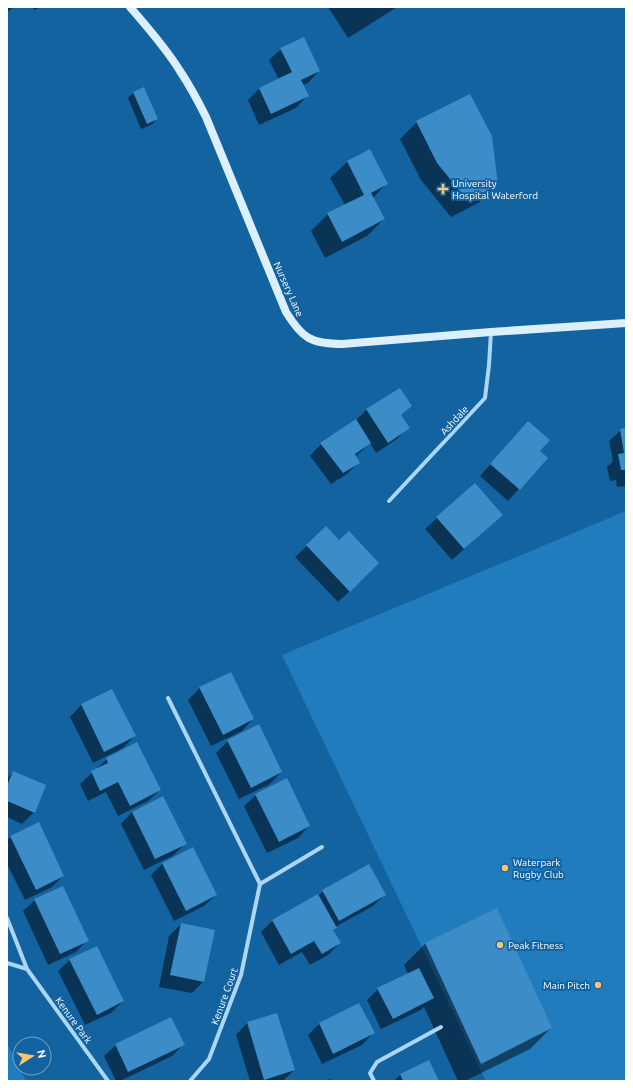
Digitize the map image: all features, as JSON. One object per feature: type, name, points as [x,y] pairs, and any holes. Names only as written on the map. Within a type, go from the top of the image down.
[{"type":"street","name":"Nursery Lane","points":[[130,7],[165,49],[194,93],[206,117],[286,312],[296,327],[306,337],[316,342],[342,344],[626,323]]},
{"type":"street","name":"Ashdale","points":[[388,501],[485,398],[491,332]]},
{"type":"street","points":[[168,698],[260,884],[322,847]]},
{"type":"street","name":"Kenure Court","points":[[190,1081],[209,1059],[241,975],[260,884]]},
{"type":"street","name":"Kenure Park","points":[[7,918],[27,969],[108,1081]]},
{"type":"street","points":[[7,963],[27,969]]},
{"type":"street","points":[[374,1081],[370,1073],[377,1062],[441,1027]]},
{"type":"shaded area","name":"Waterpark Rugby Club","points":[[626,511],[626,1081],[486,1081],[282,655]]},
{"type":"shaded area","points":[[7,1043],[12,1053],[12,1076],[24,1076],[26,1081],[7,1081]]},
{"type":"building","points":[[304,37],[320,71],[301,80],[309,96],[271,114],[259,88],[292,72],[280,48]]},
{"type":"building","points":[[144,87],[158,119],[147,124],[133,92]]},
{"type":"building","points":[[470,94],[492,136],[498,185],[468,201],[437,163],[416,121]]},
{"type":"building","points":[[370,149],[388,184],[371,193],[385,219],[342,242],[327,213],[364,195],[347,161]]},
{"type":"building","points":[[400,388],[412,406],[401,415],[410,428],[388,443],[366,409]]},
{"type":"building","points":[[356,419],[371,443],[355,454],[360,463],[343,473],[320,443]]},
{"type":"building","points":[[528,421],[550,440],[540,451],[548,458],[520,490],[490,464]]},
{"type":"building","points":[[626,428],[626,470],[621,470],[618,454],[624,453],[620,429]]},
{"type":"building","points":[[475,483],[503,515],[464,549],[436,517]]},
{"type":"building","points":[[326,526],[339,540],[349,531],[379,563],[350,592],[306,545]]},
{"type":"building","points":[[231,672],[254,719],[223,735],[199,687]]},
{"type":"building","points":[[112,689],[136,736],[104,752],[81,704]]},
{"type":"building","points":[[259,724],[282,772],[251,788],[227,740]]},
{"type":"building","points":[[137,742],[161,790],[130,806],[118,782],[100,791],[91,771],[108,763],[106,758]]},
{"type":"building","points":[[13,771],[46,785],[35,813],[7,801],[7,786]]},
{"type":"building","points":[[287,778],[310,826],[279,842],[255,794]]},
{"type":"building","points":[[163,796],[187,844],[155,859],[132,812]]},
{"type":"building","points":[[39,822],[64,876],[36,890],[10,836]]},
{"type":"building","points":[[193,847],[217,895],[186,911],[162,863]]},
{"type":"building","points":[[369,864],[386,895],[339,921],[322,890]]},
{"type":"building","points":[[63,886],[89,941],[60,954],[34,899]]},
{"type":"building","points":[[318,894],[337,928],[333,930],[341,943],[322,954],[314,941],[291,954],[272,920]]},
{"type":"building","points":[[497,908],[552,1028],[481,1064],[425,943]]},
{"type":"building","points":[[181,923],[215,930],[204,982],[170,975]]},
{"type":"building","points":[[97,946],[124,1001],[97,1015],[69,959]]},
{"type":"building","points":[[419,968],[434,998],[393,1019],[377,988]]},
{"type":"building","points":[[359,1003],[375,1033],[333,1054],[319,1023]]},
{"type":"building","points":[[277,1013],[295,1070],[264,1080],[247,1022]]},
{"type":"building","points":[[171,1017],[185,1045],[128,1072],[115,1044]]},
{"type":"building","points":[[429,1060],[439,1081],[403,1081],[400,1074]]},
{"type":"place","name":"University Hospital Waterford","points":[[443,189]]},
{"type":"place","name":"Waterpark Rugby Club","points":[[505,868]]},
{"type":"place","name":"Peak Fitness","points":[[500,945]]},
{"type":"place","name":"Main Pitch","points":[[598,985]]}]
